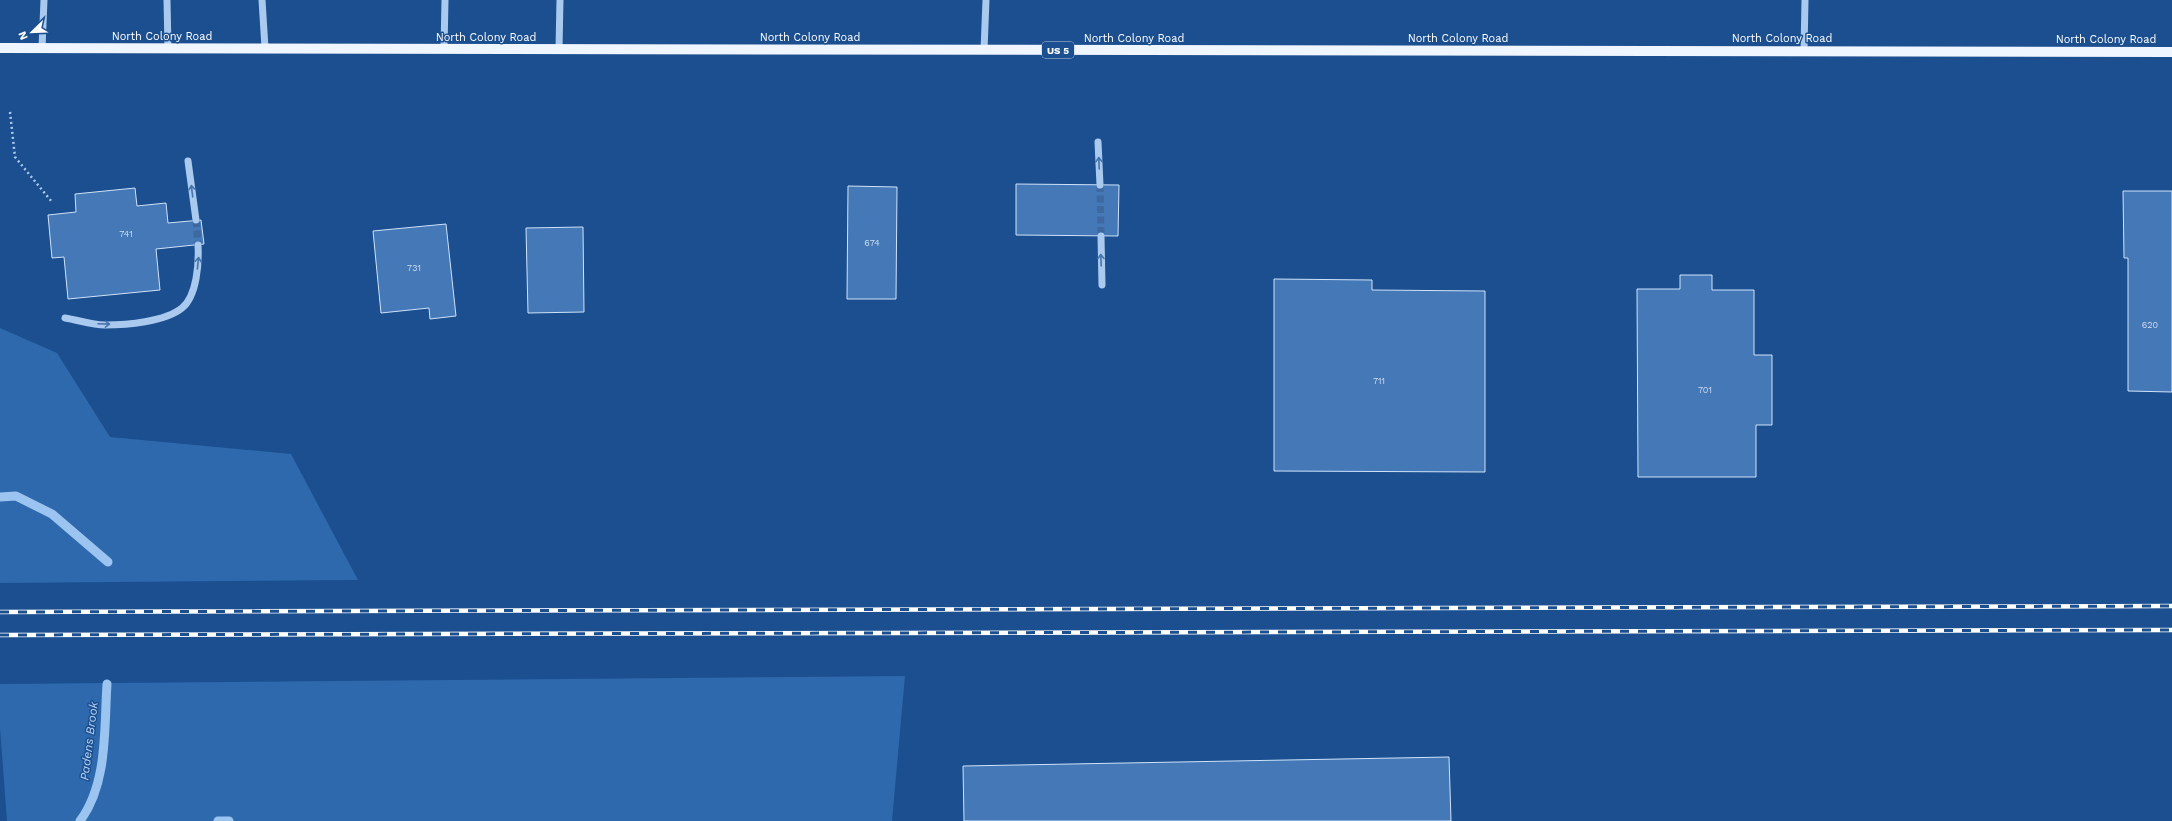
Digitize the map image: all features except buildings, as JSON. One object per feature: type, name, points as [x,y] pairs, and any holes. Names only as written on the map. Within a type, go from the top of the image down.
[{"type":"main road","name":"North Colony Road","points":[[0,48],[2172,52]]},
{"type":"lane","points":[[42,48],[44,0]]},
{"type":"lane","points":[[167,0],[168,48]]},
{"type":"lane","points":[[262,0],[265,48]]},
{"type":"lane","points":[[444,0],[444,49]]},
{"type":"lane","points":[[559,49],[560,0]]},
{"type":"lane","points":[[984,50],[986,0]]},
{"type":"lane","points":[[1804,51],[1805,0]]},
{"type":"lane","points":[[1098,142],[1100,185]]},
{"type":"lane","points":[[188,161],[196,220]]},
{"type":"lane","points":[[1101,236],[1102,285]]},
{"type":"lane","points":[[65,318],[111,324],[160,319],[183,308],[196,285],[199,255],[198,245]]},
{"type":"path","points":[[10,112],[15,157],[52,202]]},
{"type":"shaded area","points":[[0,328],[57,353],[110,437],[291,454],[358,580],[0,583]]},
{"type":"shaded area","points":[[905,676],[892,821],[7,821],[0,728],[0,684]]},
{"type":"waterway","name":"Padens Brook","points":[[0,497],[16,496],[52,514],[108,562]]},
{"type":"waterway","name":"Padens Brook","points":[[80,821],[96,790],[100,773],[105,737],[107,684]]},
{"type":"waterway","name":"Padens Brook","points":[[218,821],[229,821]]},
{"type":"tunnel","points":[[1100,185],[1101,236]]},
{"type":"tunnel","points":[[196,220],[198,245]]},
{"type":"railway","points":[[0,612],[2172,606]]},
{"type":"railway","points":[[0,635],[2172,630]]}]
